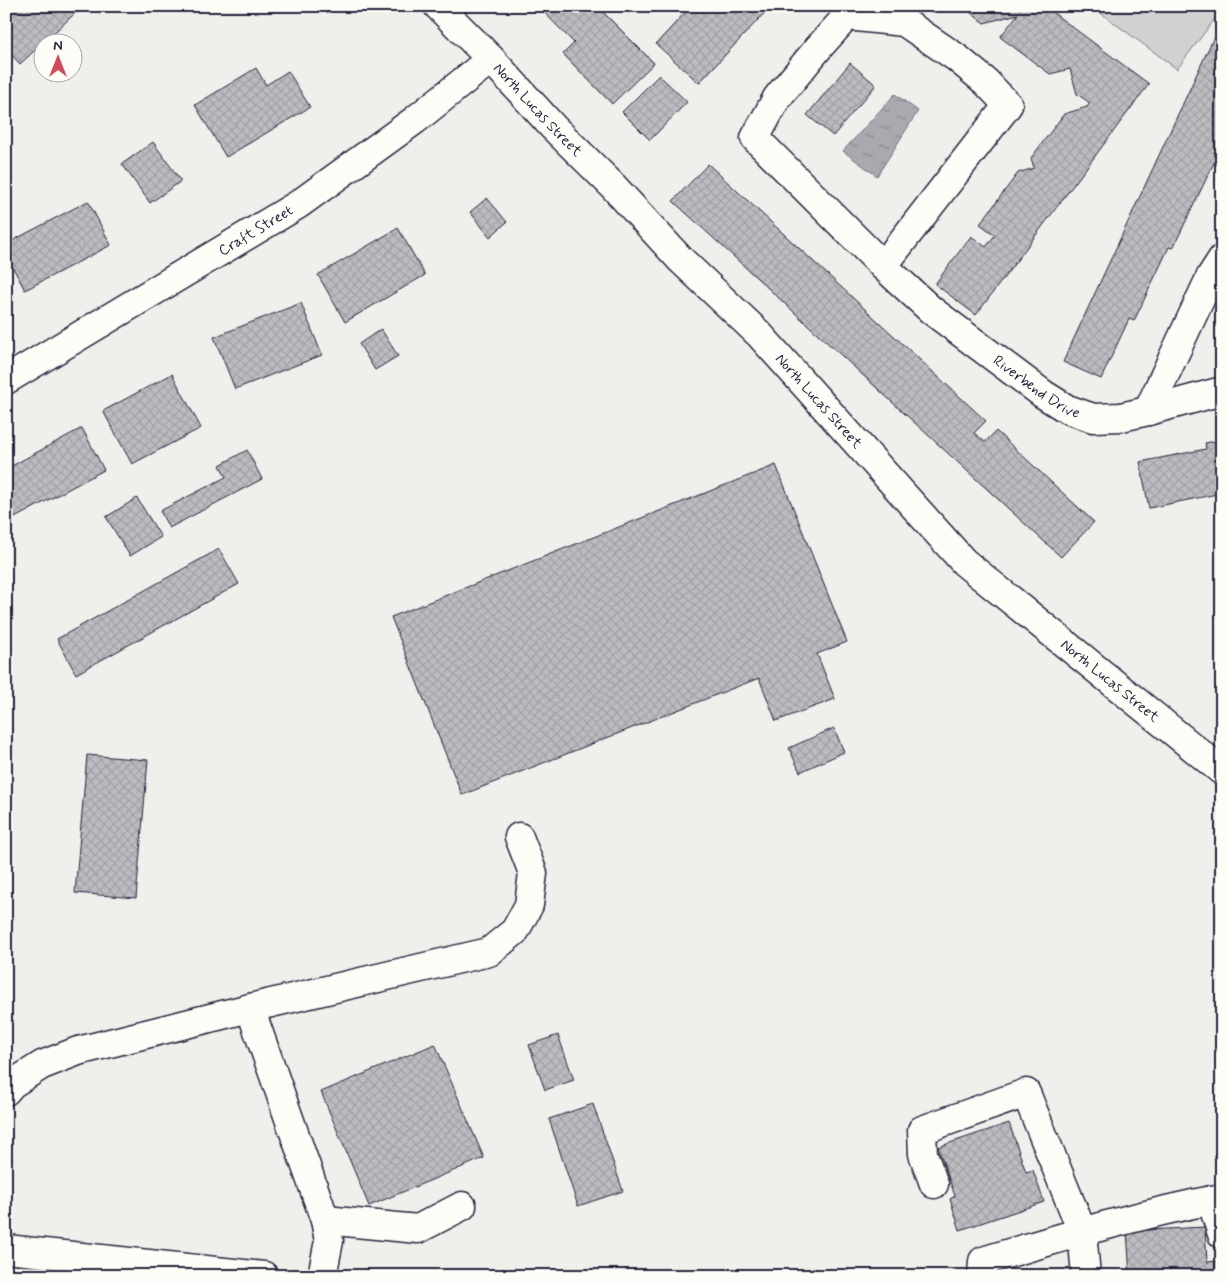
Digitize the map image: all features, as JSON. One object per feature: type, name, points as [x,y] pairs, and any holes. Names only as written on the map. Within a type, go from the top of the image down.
[{"type":"street","name":"North Lucas Street","points":[[438,6],[491,59],[553,127],[614,186],[680,259],[759,334],[964,562],[1222,770]]},
{"type":"street","name":"Riverbend Drive","points":[[882,266],[1008,105],[986,82],[956,58],[904,22],[847,16],[777,98],[755,138],[882,266],[931,310],[1043,394],[1067,409],[1093,418],[1121,417],[1148,412],[1222,391]]},
{"type":"street","name":"Craft Street","points":[[6,380],[299,204],[415,120],[491,59]]},
{"type":"street","points":[[1148,412],[1211,276],[1222,259]]},
{"type":"street","points":[[6,1091],[12,1084],[42,1064],[78,1051],[250,1008],[489,952],[514,931],[528,905],[533,873],[520,837]]},
{"type":"street","points":[[250,1008],[325,1220],[329,1241],[322,1276]]},
{"type":"street","points":[[934,1184],[923,1154],[922,1130],[1026,1093],[1082,1231],[1086,1276]]},
{"type":"street","points":[[982,1276],[983,1261],[1115,1222],[1216,1199],[1222,1234]]},
{"type":"street","points":[[325,1220],[418,1228],[462,1206]]},
{"type":"street","points":[[6,1249],[264,1276]]},
{"type":"shaded area","points":[[1091,6],[1212,6],[1220,12],[1177,69]]},
{"type":"water","points":[[895,94],[918,111],[877,176],[843,151]]},
{"type":"building","points":[[11,6],[83,6],[55,32],[32,32],[32,53],[20,64],[6,49],[6,11]]},
{"type":"building","points":[[597,6],[654,63],[612,104],[563,54],[574,43],[539,7]]},
{"type":"building","points":[[691,6],[771,6],[699,83],[656,44]]},
{"type":"building","points":[[962,6],[1044,6],[1149,84],[976,315],[935,284],[971,236],[986,247],[995,235],[980,224],[1018,173],[1034,168],[1031,158],[1064,114],[1087,107],[1090,103],[1077,94],[1070,69],[1050,74],[1000,37],[1018,14],[984,23]]},
{"type":"building","points":[[1213,39],[1222,43],[1222,146],[1173,248],[1169,247],[1134,321],[1129,319],[1101,379],[1063,362]]},
{"type":"building","points":[[850,63],[876,85],[833,136],[807,115]]},
{"type":"building","points":[[256,68],[266,85],[288,71],[310,107],[226,157],[195,105]]},
{"type":"building","points":[[659,75],[687,102],[650,140],[622,112]]},
{"type":"building","points":[[153,142],[181,181],[150,203],[122,164]]},
{"type":"building","points":[[708,164],[986,421],[974,433],[985,442],[996,431],[1094,522],[1061,557],[673,201]]},
{"type":"building","points":[[487,198],[507,222],[490,237],[470,212]]},
{"type":"building","points":[[88,201],[111,245],[25,290],[6,255],[6,244]]},
{"type":"building","points":[[398,228],[425,275],[345,322],[318,275]]},
{"type":"building","points":[[301,303],[322,355],[235,389],[214,337]]},
{"type":"building","points":[[381,329],[398,356],[375,370],[359,344]]},
{"type":"building","points":[[172,374],[201,428],[132,464],[103,411]]},
{"type":"building","points":[[82,428],[104,470],[9,521],[6,515],[6,469]]},
{"type":"building","points":[[1222,440],[1222,493],[1149,508],[1140,462],[1206,449],[1205,443]]},
{"type":"building","points":[[247,450],[262,479],[169,528],[160,511],[226,477],[220,465]]},
{"type":"building","points":[[776,465],[847,642],[817,654],[835,699],[776,721],[759,678],[462,795],[391,617]]},
{"type":"building","points":[[137,498],[161,537],[130,556],[106,517]]},
{"type":"building","points":[[219,549],[239,584],[76,674],[57,639]]},
{"type":"building","points":[[834,728],[844,752],[800,772],[789,748]]},
{"type":"building","points":[[87,755],[148,760],[136,898],[75,893]]},
{"type":"building","points":[[558,1035],[574,1080],[545,1090],[529,1045]]},
{"type":"building","points":[[435,1044],[484,1158],[369,1206],[321,1092]]},
{"type":"building","points":[[593,1104],[623,1191],[578,1206],[549,1119]]},
{"type":"building","points":[[1009,1123],[1026,1172],[1033,1170],[1044,1202],[960,1230],[950,1199],[955,1196],[938,1147]]},
{"type":"building","points":[[1205,1227],[1207,1262],[1218,1261],[1219,1276],[1130,1276],[1127,1231]]}]
